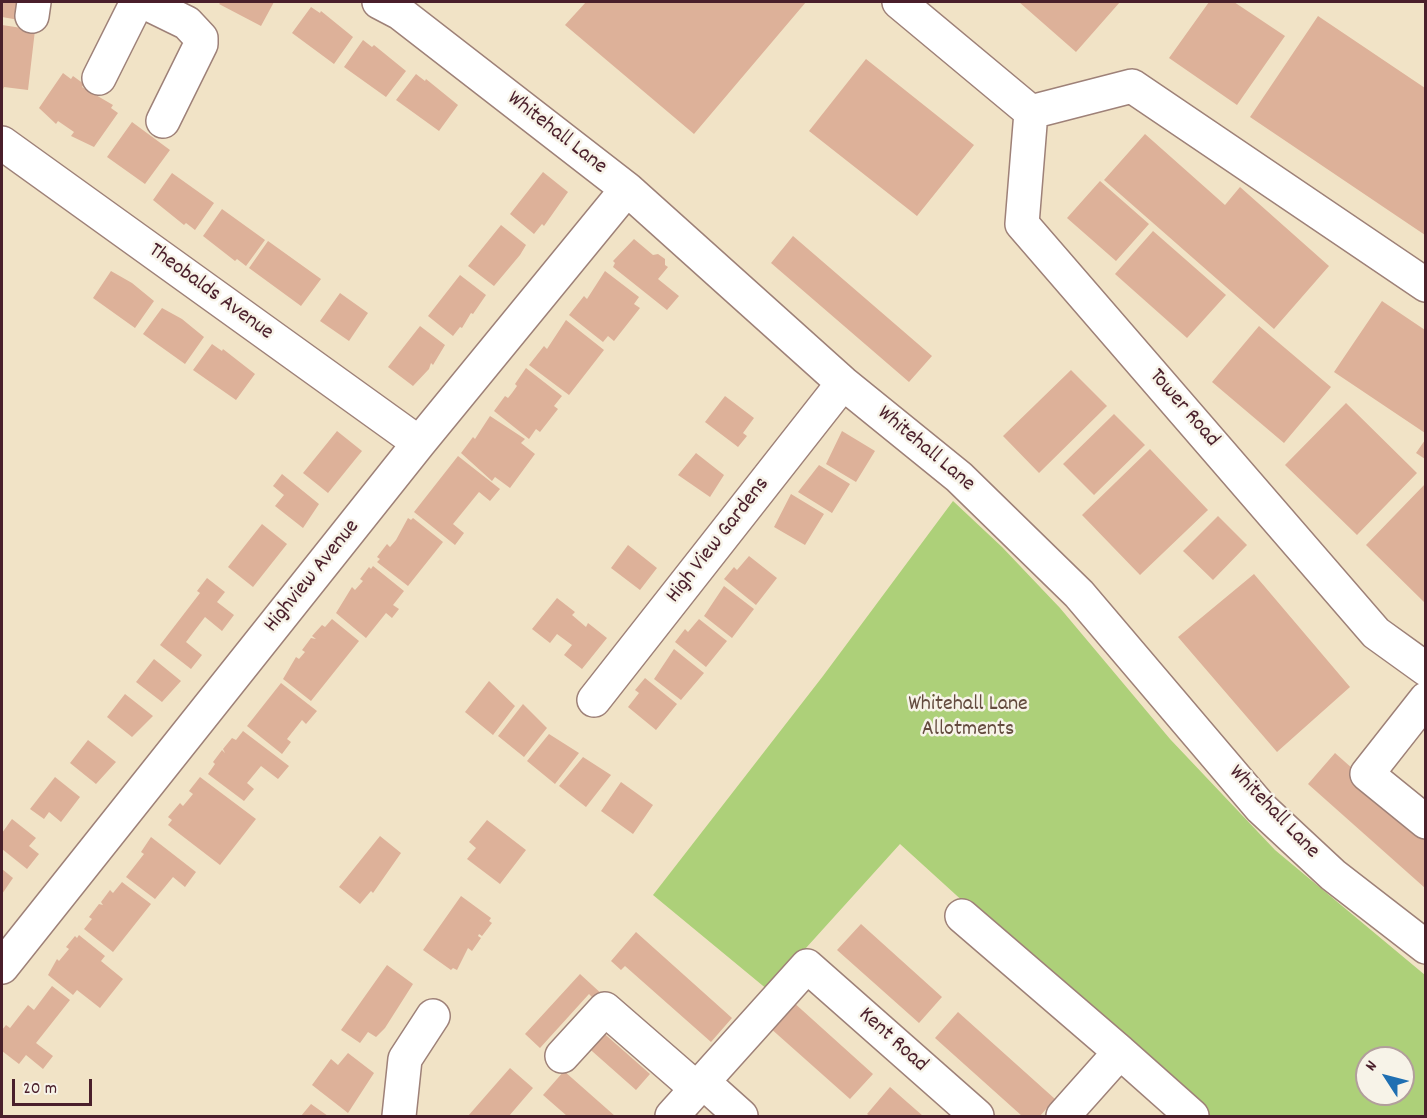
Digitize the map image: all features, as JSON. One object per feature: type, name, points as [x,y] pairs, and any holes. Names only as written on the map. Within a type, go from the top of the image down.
[{"type":"street","points":[[99,78],[137,2]]},
{"type":"street","points":[[144,2],[187,23],[201,38],[201,44],[164,121]]},
{"type":"street","name":"Whitehall Lane","points":[[379,2],[400,13],[627,189],[843,382],[960,477],[1079,594],[1261,808],[1333,874],[1425,947]]},
{"type":"street","points":[[898,2],[1031,112],[1132,87],[1425,285]]},
{"type":"street","name":"Tower Road","points":[[1031,112],[1022,224],[1376,633],[1425,669]]},
{"type":"street","name":"Theobalds Avenue","points":[[2,143],[419,443]]},
{"type":"street","name":"Highview Avenue","points":[[2,967],[419,443],[627,189]]},
{"type":"street","name":"High View Gardens","points":[[594,700],[843,382]]},
{"type":"street","points":[[1425,699],[1367,774],[1425,822]]},
{"type":"street","points":[[962,916],[1192,1116]]},
{"type":"street","name":"Kent Road","points":[[700,1086],[807,966],[977,1116]]},
{"type":"street","points":[[562,1056],[605,1010],[741,1116]]},
{"type":"street","points":[[399,1116],[405,1059],[433,1016]]},
{"type":"street","points":[[1063,1116],[1120,1052]]},
{"type":"street","points":[[672,1116],[700,1086]]},
{"type":"green space","name":"Whitehall Lane Allotments","points":[[953,501],[1002,547],[1060,608],[1170,739],[1275,850],[1425,975],[1425,1116],[1199,1116],[900,844],[768,990],[653,895],[823,676]]},
{"type":"building","points":[[2,2],[21,2],[19,20],[2,17]]},
{"type":"building","points":[[221,2],[274,2],[261,26],[219,4]]},
{"type":"building","points":[[586,2],[806,2],[694,134],[565,25]]},
{"type":"building","points":[[1019,2],[1120,2],[1076,52]]},
{"type":"building","points":[[1209,2],[1234,2],[1285,36],[1237,105],[1169,58]]},
{"type":"building","points":[[311,7],[320,13],[321,11],[353,37],[334,64],[292,33]]},
{"type":"building","points":[[1318,16],[1425,88],[1425,235],[1250,117]]},
{"type":"building","points":[[2,25],[35,30],[28,90],[4,87],[2,92]]},
{"type":"building","points":[[363,40],[372,47],[374,45],[406,71],[386,97],[344,67]]},
{"type":"building","points":[[866,59],[974,145],[917,216],[809,131]]},
{"type":"building","points":[[63,73],[71,79],[73,76],[84,84],[82,87],[113,105],[111,108],[118,113],[94,147],[71,136],[74,132],[58,121],[56,124],[39,108]]},
{"type":"building","points":[[416,74],[425,81],[426,79],[458,105],[439,131],[396,100]]},
{"type":"building","points":[[132,122],[170,150],[145,184],[107,157]]},
{"type":"building","points":[[1145,134],[1225,205],[1240,187],[1329,266],[1274,329],[1104,180]]},
{"type":"building","points":[[543,172],[568,192],[544,226],[542,224],[534,234],[510,214]]},
{"type":"building","points":[[172,173],[214,203],[195,230],[186,223],[184,225],[153,200]]},
{"type":"building","points":[[1100,181],[1149,224],[1116,261],[1067,218]]},
{"type":"building","points":[[222,209],[265,240],[246,266],[237,259],[235,261],[203,236]]},
{"type":"building","points":[[501,225],[526,245],[494,286],[468,266]]},
{"type":"building","points":[[1153,231],[1226,295],[1187,338],[1115,274]]},
{"type":"building","points":[[793,236],[932,356],[909,382],[771,263]]},
{"type":"building","points":[[634,239],[653,255],[658,254],[665,259],[665,265],[668,267],[658,279],[679,296],[667,310],[613,267],[615,263],[613,261]]},
{"type":"building","points":[[268,241],[321,279],[301,306],[249,268]]},
{"type":"building","points":[[111,271],[132,283],[154,301],[135,328],[93,298]]},
{"type":"building","points":[[605,271],[639,297],[634,304],[640,308],[614,341],[608,336],[603,342],[569,315],[584,296],[587,299]]},
{"type":"building","points":[[460,275],[486,295],[462,328],[460,327],[453,336],[428,316]]},
{"type":"building","points":[[340,293],[368,313],[349,341],[320,321]]},
{"type":"building","points":[[1382,301],[1425,330],[1425,433],[1334,372]]},
{"type":"building","points":[[162,308],[182,319],[204,337],[185,364],[143,334]]},
{"type":"building","points":[[566,320],[604,350],[569,395],[529,365],[544,346],[547,349]]},
{"type":"building","points":[[420,326],[445,345],[433,365],[431,363],[429,369],[413,386],[388,367]]},
{"type":"building","points":[[1259,326],[1331,387],[1284,443],[1212,382]]},
{"type":"building","points":[[212,344],[222,351],[223,349],[255,374],[236,400],[193,370]]},
{"type":"building","points":[[526,368],[562,396],[554,406],[558,409],[540,432],[536,429],[529,439],[494,411],[505,396],[508,398],[512,393]]},
{"type":"building","points":[[1071,370],[1107,406],[1039,473],[1003,436]]},
{"type":"building","points":[[725,396],[754,418],[743,433],[747,436],[738,447],[705,422]]},
{"type":"building","points":[[1346,403],[1417,473],[1357,535],[1285,465]]},
{"type":"building","points":[[1114,414],[1145,445],[1094,495],[1063,464]]},
{"type":"building","points":[[490,416],[525,439],[521,443],[535,454],[510,488],[495,477],[492,481],[461,453],[473,437],[475,439]]},
{"type":"building","points":[[337,431],[362,451],[328,493],[303,473]]},
{"type":"building","points":[[842,431],[875,451],[856,482],[826,464]]},
{"type":"building","points":[[1425,440],[1425,459],[1416,453]]},
{"type":"building","points":[[1150,449],[1208,510],[1140,575],[1082,515]]},
{"type":"building","points":[[696,453],[724,475],[710,497],[678,475]]},
{"type":"building","points":[[458,456],[500,489],[490,501],[479,492],[453,524],[464,533],[455,545],[414,512]]},
{"type":"building","points":[[819,465],[850,484],[832,513],[798,492]]},
{"type":"building","points":[[282,474],[319,504],[303,528],[275,506],[284,495],[273,486]]},
{"type":"building","points":[[1425,484],[1425,603],[1366,545]]},
{"type":"building","points":[[791,494],[824,514],[805,545],[774,527]]},
{"type":"building","points":[[1218,516],[1247,545],[1213,580],[1183,551]]},
{"type":"building","points":[[408,518],[411,520],[413,518],[443,542],[408,586],[377,562],[380,559],[377,557],[387,544],[390,547],[396,540]]},
{"type":"building","points":[[262,524],[287,544],[253,587],[228,567]]},
{"type":"building","points":[[628,545],[657,568],[640,590],[611,568]]},
{"type":"building","points":[[749,556],[777,578],[756,605],[724,579],[734,567],[737,570]]},
{"type":"building","points":[[373,566],[404,591],[393,605],[399,609],[392,618],[386,613],[366,638],[336,613],[352,587],[355,590],[363,581],[360,579],[369,567],[371,569]]},
{"type":"building","points":[[1254,574],[1350,687],[1277,752],[1178,637]]},
{"type":"building","points":[[207,578],[225,592],[217,602],[234,615],[222,631],[205,617],[186,642],[202,655],[191,669],[160,645],[200,593],[197,591]]},
{"type":"building","points":[[724,586],[754,609],[732,638],[704,616]]},
{"type":"building","points":[[557,598],[575,612],[572,615],[586,627],[588,623],[607,638],[582,669],[564,655],[572,645],[557,634],[550,643],[532,629]]},
{"type":"building","points":[[332,619],[359,641],[311,701],[283,679],[296,657],[299,659],[305,652],[302,650],[311,638],[316,639],[312,636],[322,625],[325,627]]},
{"type":"building","points":[[699,619],[727,641],[706,667],[675,642],[685,629],[688,632]]},
{"type":"building","points":[[674,649],[704,673],[681,700],[654,679]]},
{"type":"building","points":[[154,659],[181,681],[162,702],[136,682]]},
{"type":"building","points":[[645,678],[677,704],[656,730],[628,707],[639,693],[635,690]]},
{"type":"building","points":[[489,681],[515,706],[493,735],[465,712]]},
{"type":"building","points":[[281,683],[317,711],[306,724],[302,720],[287,739],[291,742],[282,754],[247,726]]},
{"type":"building","points":[[125,694],[153,716],[132,737],[107,717]]},
{"type":"building","points":[[523,704],[547,728],[524,757],[498,736]]},
{"type":"building","points":[[243,731],[289,766],[278,779],[261,766],[247,783],[254,789],[244,801],[208,774],[222,750],[225,753],[223,749],[232,738],[236,740]]},
{"type":"building","points":[[549,734],[579,753],[555,784],[527,761]]},
{"type":"building","points":[[88,740],[116,762],[96,784],[70,763]]},
{"type":"building","points":[[1335,753],[1425,833],[1425,888],[1308,784]]},
{"type":"building","points":[[583,757],[611,775],[586,807],[559,786]]},
{"type":"building","points":[[55,777],[80,797],[61,822],[49,812],[44,819],[30,809]]},
{"type":"building","points":[[200,777],[256,819],[220,865],[168,825],[172,820],[168,817],[180,803],[183,806],[193,794],[189,791]]},
{"type":"building","points":[[621,782],[653,805],[633,834],[601,811]]},
{"type":"building","points":[[12,819],[36,838],[29,846],[39,854],[27,869],[2,849],[2,833]]},
{"type":"building","points":[[487,820],[526,850],[500,884],[467,859],[476,848],[469,842]]},
{"type":"building","points":[[380,836],[401,853],[373,893],[371,891],[360,904],[339,887]]},
{"type":"building","points":[[151,837],[196,872],[185,887],[173,877],[155,899],[126,877],[144,854],[141,852]]},
{"type":"building","points":[[2,869],[13,878],[2,894]]},
{"type":"building","points":[[122,882],[151,904],[113,952],[84,929],[92,919],[89,917],[99,904],[103,905],[101,902],[110,890],[113,893]]},
{"type":"building","points":[[461,896],[491,918],[489,921],[492,923],[482,936],[479,934],[481,938],[472,951],[468,948],[457,970],[453,968],[451,970],[423,950]]},
{"type":"building","points":[[861,924],[942,997],[919,1023],[837,950]]},
{"type":"building","points":[[636,932],[732,1018],[711,1042],[625,966],[621,970],[611,961]]},
{"type":"building","points":[[79,935],[105,956],[101,961],[123,979],[100,1008],[77,990],[73,995],[48,975],[57,959],[59,961],[69,949],[66,947],[75,936],[77,938]]},
{"type":"building","points":[[387,965],[413,984],[385,1028],[376,1037],[368,1032],[360,1043],[341,1030]]},
{"type":"building","points":[[580,974],[604,996],[598,1003],[589,994],[540,1048],[525,1034]]},
{"type":"building","points":[[52,986],[70,1000],[36,1043],[53,1056],[43,1069],[26,1055],[19,1064],[2,1051],[2,1030],[6,1025],[10,1028],[28,1005],[34,1010]]},
{"type":"building","points":[[792,1001],[873,1074],[850,1099],[769,1027]]},
{"type":"building","points":[[958,1012],[1055,1099],[1040,1116],[1022,1116],[935,1038]]},
{"type":"building","points":[[599,1029],[650,1074],[636,1090],[584,1044]]},
{"type":"building","points":[[348,1053],[374,1073],[348,1113],[312,1085],[331,1059],[338,1065]]},
{"type":"building","points":[[510,1068],[533,1088],[509,1116],[468,1116]]},
{"type":"building","points":[[564,1071],[615,1116],[567,1116],[543,1095]]},
{"type":"building","points":[[890,1087],[923,1116],[870,1116],[867,1114]]},
{"type":"building","points":[[311,1104],[328,1116],[301,1116]]}]
